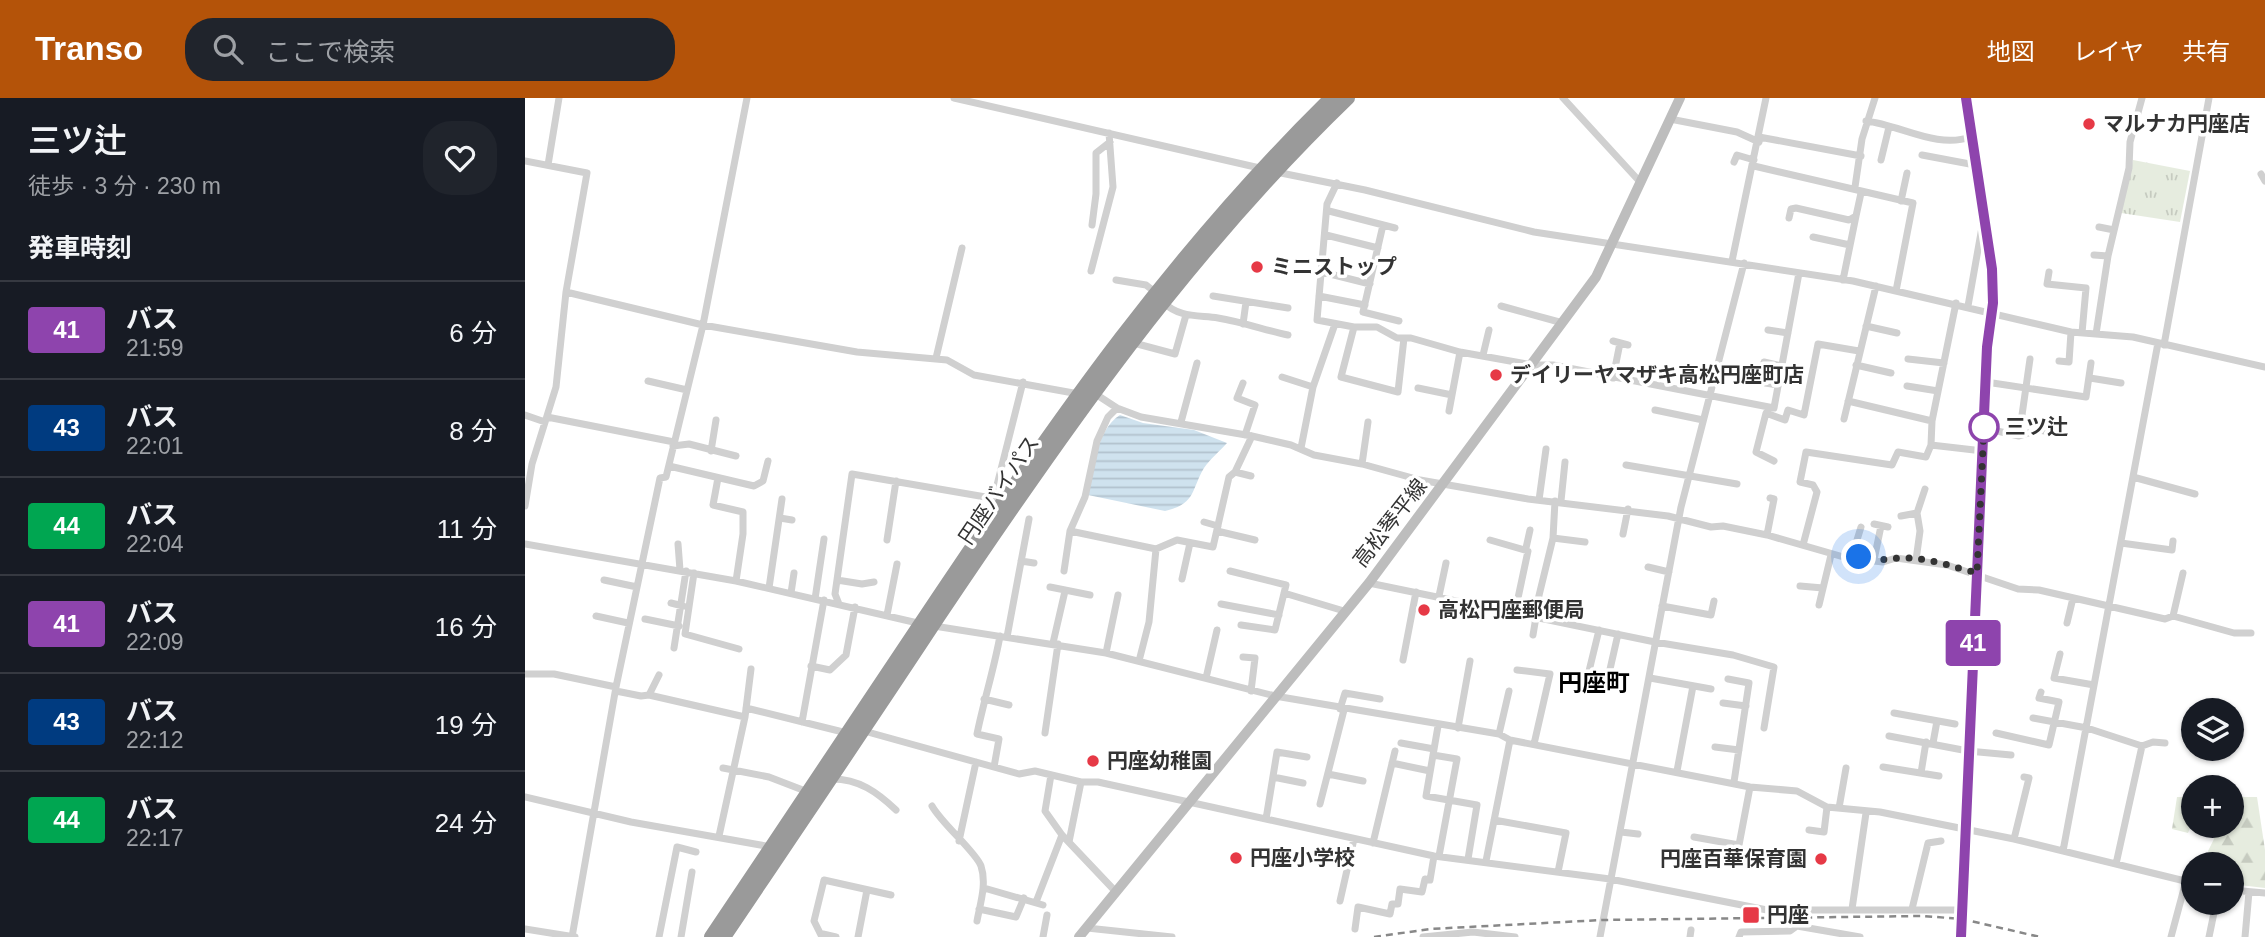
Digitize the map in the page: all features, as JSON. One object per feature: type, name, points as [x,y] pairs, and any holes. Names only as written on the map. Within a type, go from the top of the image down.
[{"type":"highway","name":"円座バイパス","points":[[711,937],[847,733],[927,625],[1008,504],[1076,394],[1331,98]]},
{"type":"highway","name":"円座バイパス","points":[[1268,170],[1347,98]]},
{"type":"highway","name":"円座バイパス","points":[[1008,504],[1130,342],[1158,297]]},
{"type":"highway","name":"円座バイパス","points":[[724,937],[864,730],[927,625]]},
{"type":"main road","name":"高松琴平線","points":[[1079,937],[1369,583],[1596,277],[1679,98]]},
{"type":"main road","points":[[1962,937],[1964,829],[1992,269],[1966,98]]},
{"type":"street","points":[[548,165],[559,98]]},
{"type":"street","points":[[525,929],[573,937],[628,623],[660,478],[666,477],[703,325],[747,98]]},
{"type":"street","points":[[954,98],[976,100],[1268,170],[1337,183],[1534,232],[1732,261],[1876,286],[2071,332],[2161,344],[2265,367]]},
{"type":"street","points":[[1563,98],[1641,183]]},
{"type":"street","points":[[1732,261],[1766,98]]},
{"type":"street","points":[[1843,280],[1856,216],[1867,121],[1875,98]]},
{"type":"street","points":[[2096,334],[2108,256],[2129,168],[2130,142],[2142,98]]},
{"type":"street","points":[[2063,851],[2133,477],[2209,98]]},
{"type":"street","points":[[1670,119],[1759,139],[1861,156]]},
{"type":"street","points":[[1867,121],[1908,134],[1958,142],[1971,137]]},
{"type":"street","points":[[1881,160],[1889,127]]},
{"type":"street","points":[[1091,271],[1113,187],[1109,133]]},
{"type":"street","points":[[1092,225],[1096,194],[1096,153],[1110,142]]},
{"type":"street","points":[[1734,162],[1737,155],[1754,163],[1913,203],[1896,291]]},
{"type":"street","points":[[1922,155],[1975,165]]},
{"type":"street","points":[[525,161],[587,173],[588,178],[574,238],[560,363],[532,464],[525,506]]},
{"type":"street","points":[[1901,201],[1907,173]]},
{"type":"street","points":[[1337,183],[1327,204],[1329,211],[1317,320],[1354,327],[1377,327],[1397,338],[1460,352],[1532,365],[1553,365],[1774,408],[1799,273]]},
{"type":"street","points":[[1789,218],[1791,209],[1796,208],[1849,220],[1856,216]]},
{"type":"street","points":[[1329,211],[1395,228]]},
{"type":"street","points":[[1968,306],[1984,220]]},
{"type":"street","points":[[1383,225],[1363,312],[1399,321]]},
{"type":"street","points":[[2099,227],[2114,230]]},
{"type":"street","points":[[1326,235],[1378,248]]},
{"type":"street","points":[[1813,237],[1850,245]]},
{"type":"street","points":[[936,358],[962,248]]},
{"type":"street","points":[[2094,255],[2108,256]]},
{"type":"street","points":[[1599,937],[1679,519],[1744,263]]},
{"type":"street","points":[[1322,272],[1370,284]]},
{"type":"street","points":[[2049,272],[2047,284],[2086,288],[2082,332]]},
{"type":"street","points":[[1116,280],[1146,285],[1170,309],[1186,315],[1215,317],[1288,335]]},
{"type":"street","points":[[1844,419],[1876,286]]},
{"type":"street","points":[[566,292],[703,325],[857,352],[911,359],[947,360],[974,375],[1076,394],[1092,392],[1117,408],[1141,417],[1249,435],[1300,448],[1314,455],[1444,484],[1539,500],[1628,509],[1767,535],[1831,555],[1874,560],[1916,560],[1977,573],[2018,589],[2109,605],[2165,619],[2173,616],[2234,633],[2251,633]]},
{"type":"street","points":[[1213,296],[1288,309]]},
{"type":"street","points":[[1319,296],[1365,305]]},
{"type":"street","points":[[1243,324],[1247,302]]},
{"type":"street","points":[[1803,545],[1817,492],[1812,485],[1800,482],[1806,452],[1892,465],[1898,452],[1926,457],[1931,445],[1932,421],[1956,303]]},
{"type":"street","points":[[1501,306],[1563,323]]},
{"type":"street","points":[[1130,342],[1175,354],[1186,315]]},
{"type":"street","points":[[1300,448],[1313,387],[1335,324]]},
{"type":"street","points":[[1866,326],[1897,333]]},
{"type":"street","points":[[1354,327],[1341,377],[1398,392],[1404,338]]},
{"type":"street","points":[[1483,355],[1489,330]]},
{"type":"street","points":[[1768,330],[1788,333]]},
{"type":"street","points":[[2059,361],[2069,362],[2071,332]]},
{"type":"street","points":[[1613,377],[1620,343]]},
{"type":"street","points":[[1774,461],[1756,452],[1766,413],[1785,420],[1788,411],[1804,415],[1818,344],[1859,351]]},
{"type":"street","points":[[1449,411],[1460,352]]},
{"type":"street","points":[[1908,359],[1944,363]]},
{"type":"street","points":[[2021,422],[2030,359]]},
{"type":"street","points":[[1763,362],[1782,366]]},
{"type":"street","points":[[1181,422],[1198,363]]},
{"type":"street","points":[[1986,382],[2086,397],[2091,363]]},
{"type":"street","points":[[1856,365],[1891,373]]},
{"type":"street","points":[[1282,377],[1313,387]]},
{"type":"street","points":[[2090,378],[2121,383]]},
{"type":"street","points":[[647,381],[687,390]]},
{"type":"street","points":[[1008,504],[996,489],[1023,382]]},
{"type":"street","points":[[1759,382],[1779,385]]},
{"type":"street","points":[[1070,531],[1156,549],[1177,540],[1213,547],[1229,477],[1235,472],[1249,435],[1255,405],[1237,398],[1243,383]]},
{"type":"street","points":[[1907,386],[1938,391]]},
{"type":"street","points":[[1418,388],[1452,395]]},
{"type":"street","points":[[1848,401],[1932,421]]},
{"type":"street","points":[[1064,571],[1070,531],[1086,497],[1097,441],[1108,416],[1117,408]]},
{"type":"street","points":[[1655,410],[1703,421]]},
{"type":"street","points":[[525,415],[673,444],[689,444],[736,456]]},
{"type":"street","points":[[711,450],[716,420]]},
{"type":"street","points":[[1362,464],[1368,422]]},
{"type":"street","points":[[1984,428],[2025,437],[2033,430],[2052,432]]},
{"type":"street","points":[[1931,445],[1983,451]]},
{"type":"street","points":[[1539,500],[1546,449]]},
{"type":"street","points":[[669,466],[754,486],[763,481],[768,461]]},
{"type":"street","points":[[1533,635],[1565,462]]},
{"type":"street","points":[[1626,465],[1737,484]]},
{"type":"street","points":[[1235,472],[1251,476]]},
{"type":"street","points":[[839,604],[835,594],[852,474],[1008,504]]},
{"type":"street","points":[[2133,477],[2195,494]]},
{"type":"street","points":[[718,478],[713,505],[743,512],[743,534],[736,581]]},
{"type":"street","points":[[887,540],[896,481]]},
{"type":"street","points":[[1916,560],[1920,531],[1917,513],[1925,489]]},
{"type":"street","points":[[1767,535],[1774,499],[1770,498]]},
{"type":"street","points":[[769,588],[782,499]]},
{"type":"street","points":[[1623,534],[1628,509]]},
{"type":"street","points":[[1901,516],[1917,513]]},
{"type":"street","points":[[781,518],[792,520]]},
{"type":"street","points":[[994,767],[999,739],[977,734],[984,699],[992,682],[1004,636],[1028,519]]},
{"type":"street","points":[[1204,522],[1255,540]]},
{"type":"street","points":[[1874,560],[1881,526]]},
{"type":"street","points":[[1859,557],[1857,540],[1861,527]]},
{"type":"street","points":[[1515,612],[1530,530]]},
{"type":"street","points":[[1499,542],[1501,533]]},
{"type":"street","points":[[1553,538],[1585,542]]},
{"type":"street","points":[[815,598],[824,539]]},
{"type":"street","points":[[1490,540],[1525,548]]},
{"type":"street","points":[[2121,543],[2172,550],[2173,541]]},
{"type":"street","points":[[1182,579],[1189,543]]},
{"type":"street","points":[[525,544],[687,571],[927,625],[1106,653],[1251,691],[1342,710],[1499,734],[1510,740],[1750,787],[1797,791],[1827,807],[1867,813],[1880,812],[2014,839],[2181,880]]},
{"type":"street","points":[[678,544],[687,571],[685,634],[739,649]]},
{"type":"street","points":[[1139,661],[1150,622],[1156,549]]},
{"type":"street","points":[[1819,605],[1831,555]]},
{"type":"street","points":[[1021,561],[1034,563]]},
{"type":"street","points":[[1439,596],[1446,563]]},
{"type":"street","points":[[887,615],[897,564]]},
{"type":"street","points":[[1648,567],[1669,572]]},
{"type":"street","points":[[674,648],[687,571]]},
{"type":"street","points":[[1230,571],[1286,584],[1275,630],[1241,625]]},
{"type":"street","points":[[791,593],[794,573]]},
{"type":"street","points":[[2173,616],[2183,573]]},
{"type":"street","points":[[604,580],[636,587]]},
{"type":"street","points":[[837,580],[862,584],[874,582]]},
{"type":"street","points":[[1369,583],[1655,642],[1733,655],[1774,667],[1764,728]]},
{"type":"street","points":[[1800,586],[1823,588]]},
{"type":"street","points":[[1050,587],[1090,595]]},
{"type":"street","points":[[1045,733],[1055,644],[1065,590]]},
{"type":"street","points":[[1403,660],[1416,592]]},
{"type":"street","points":[[1284,593],[1344,611]]},
{"type":"street","points":[[1106,653],[1118,595]]},
{"type":"street","points":[[2067,623],[2073,598]]},
{"type":"street","points":[[802,722],[824,600]]},
{"type":"street","points":[[1662,607],[1711,615],[1714,601]]},
{"type":"street","points":[[671,603],[683,606]]},
{"type":"street","points":[[1221,604],[1279,615]]},
{"type":"street","points":[[811,666],[830,670],[846,655],[855,607]]},
{"type":"street","points":[[596,616],[628,623]]},
{"type":"street","points":[[645,619],[679,626]]},
{"type":"street","points":[[1206,678],[1217,629]]},
{"type":"street","points":[[1589,671],[1599,630]]},
{"type":"street","points":[[1608,678],[1618,634]]},
{"type":"street","points":[[2060,654],[2054,678],[2094,685]]},
{"type":"street","points":[[1243,657],[1255,658],[1251,691]]},
{"type":"street","points":[[1458,728],[1470,661]]},
{"type":"street","points":[[719,836],[745,712],[751,669]]},
{"type":"street","points":[[1517,670],[1549,674],[1534,744]]},
{"type":"street","points":[[525,674],[554,674],[641,696],[649,695],[802,722],[847,733]]},
{"type":"street","points":[[649,695],[659,675]]},
{"type":"street","points":[[1650,678],[1711,689]]},
{"type":"street","points":[[1728,679],[1749,682],[1734,782]]},
{"type":"street","points":[[1677,771],[1693,686]]},
{"type":"street","points":[[1499,734],[1509,691]]},
{"type":"street","points":[[1996,733],[2049,745],[2059,702],[2039,698],[2041,691]]},
{"type":"street","points":[[1320,804],[1345,693],[1380,699]]},
{"type":"street","points":[[984,699],[1009,705]]},
{"type":"street","points":[[1723,703],[1746,706]]},
{"type":"street","points":[[1895,713],[1955,724]]},
{"type":"street","points":[[2033,718],[2087,728],[2142,747],[2153,742],[2165,743]]},
{"type":"street","points":[[1921,773],[1937,721]]},
{"type":"street","points":[[1438,726],[1426,796],[1477,804],[1468,859]]},
{"type":"street","points":[[864,730],[1019,774],[1035,771],[1081,782],[1098,782],[1436,856],[1610,879],[1767,910],[1962,911]]},
{"type":"street","points":[[1889,736],[1968,751],[2007,755],[2009,737]]},
{"type":"street","points":[[1486,861],[1510,740]]},
{"type":"street","points":[[1355,929],[1359,907],[1390,914],[1392,904],[1398,904],[1400,889],[1422,892],[1425,879],[1430,880],[1436,856],[1457,759],[1401,743]]},
{"type":"street","points":[[1716,747],[1739,750]]},
{"type":"street","points":[[2116,864],[2142,747]]},
{"type":"street","points":[[1373,843],[1395,751]]},
{"type":"street","points":[[1266,819],[1277,752],[1307,757]]},
{"type":"street","points":[[959,841],[976,762]]},
{"type":"street","points":[[1392,763],[1430,771]]},
{"type":"street","points":[[1883,767],[1939,776]]},
{"type":"street","points":[[723,768],[769,777],[808,792]]},
{"type":"street","points":[[1839,808],[1846,768]]},
{"type":"street","points":[[1328,774],[1363,781]]},
{"type":"street","points":[[1051,775],[1045,811],[1062,835],[1116,892]]},
{"type":"street","points":[[1273,777],[1303,783]]},
{"type":"street","points":[[2014,839],[2029,778],[2024,777]]},
{"type":"street","points":[[831,779],[846,779],[873,790],[896,810]]},
{"type":"street","points":[[1069,842],[1081,782]]},
{"type":"street","points":[[1694,837],[1739,845],[1750,787]]},
{"type":"street","points":[[525,797],[714,838],[719,836],[772,847]]},
{"type":"street","points":[[932,806],[981,864],[983,888],[977,921]]},
{"type":"street","points":[[1809,831],[1824,832],[1827,807]]},
{"type":"street","points":[[1852,909],[1867,813]]},
{"type":"street","points":[[1494,820],[1566,833],[1558,872]]},
{"type":"street","points":[[1621,832],[1639,834]]},
{"type":"street","points":[[983,888],[1040,903],[1062,835]]},
{"type":"street","points":[[1340,901],[1354,839]]},
{"type":"street","points":[[1912,909],[1928,843],[1941,841]]},
{"type":"street","points":[[659,937],[677,848],[696,852]]},
{"type":"street","points":[[681,937],[692,872]]},
{"type":"street","points":[[836,937],[822,935],[814,921],[824,880],[891,895]]},
{"type":"street","points":[[858,937],[867,890]]},
{"type":"street","points":[[2244,891],[2265,893]]},
{"type":"street","points":[[2245,937],[2249,892]]},
{"type":"street","points":[[979,909],[1016,917],[1024,898]]},
{"type":"street","points":[[2171,937],[2181,906]]},
{"type":"street","points":[[1043,937],[1048,915]]},
{"type":"street","points":[[2209,937],[2214,915]]},
{"type":"street","points":[[1739,937],[1741,932],[1790,934],[1797,926],[1817,928],[1821,934],[1860,937]]},
{"type":"street","points":[[1087,928],[1170,937]]},
{"type":"street","points":[[1423,937],[1515,937]]},
{"type":"green space","points":[[2133,160],[2190,171],[2180,222],[2121,213]]},
{"type":"green space","points":[[2177,797],[2181,797],[2181,831],[2172,829]]},
{"type":"green space","points":[[2244,797],[2257,797],[2265,850],[2265,888],[2244,886],[2244,852],[2208,852],[2214,839],[2244,838]]},
{"type":"water","points":[[1120,415],[1143,423],[1194,430],[1227,443],[1204,468],[1188,500],[1175,508],[1165,511],[1088,495],[1101,440],[1112,422]]},
{"type":"railway","points":[[1374,937],[1430,929],[1603,920],[1923,916],[1962,919],[2040,937]]},
{"type":"bus line","name":"41","points":[[1961,937],[1987,347],[1993,303],[1992,269],[1966,98]]},
{"type":"place","name":"マルナカ円座店","points":[[2089,124]]},
{"type":"place","name":"ミニストップ","points":[[1257,267]]},
{"type":"place","name":"デイリーヤマザキ高松円座町店","points":[[1496,375]]},
{"type":"place","name":"三ツ辻","points":[[1984,427]]},
{"type":"place","name":"高松円座郵便局","points":[[1424,610]]},
{"type":"place","name":"円座幼稚園","points":[[1093,761]]},
{"type":"place","name":"円座小学校","points":[[1236,858]]},
{"type":"place","name":"円座百華保育園","points":[[1821,859]]},
{"type":"place","name":"円座","points":[[1751,915]]},
{"type":"district","name":"円座町","points":[[1594,683]]},
{"type":"route","points":[[1859,557],[1883,562],[1896,558],[1916,560],[1977,573],[1984,427]]}]
